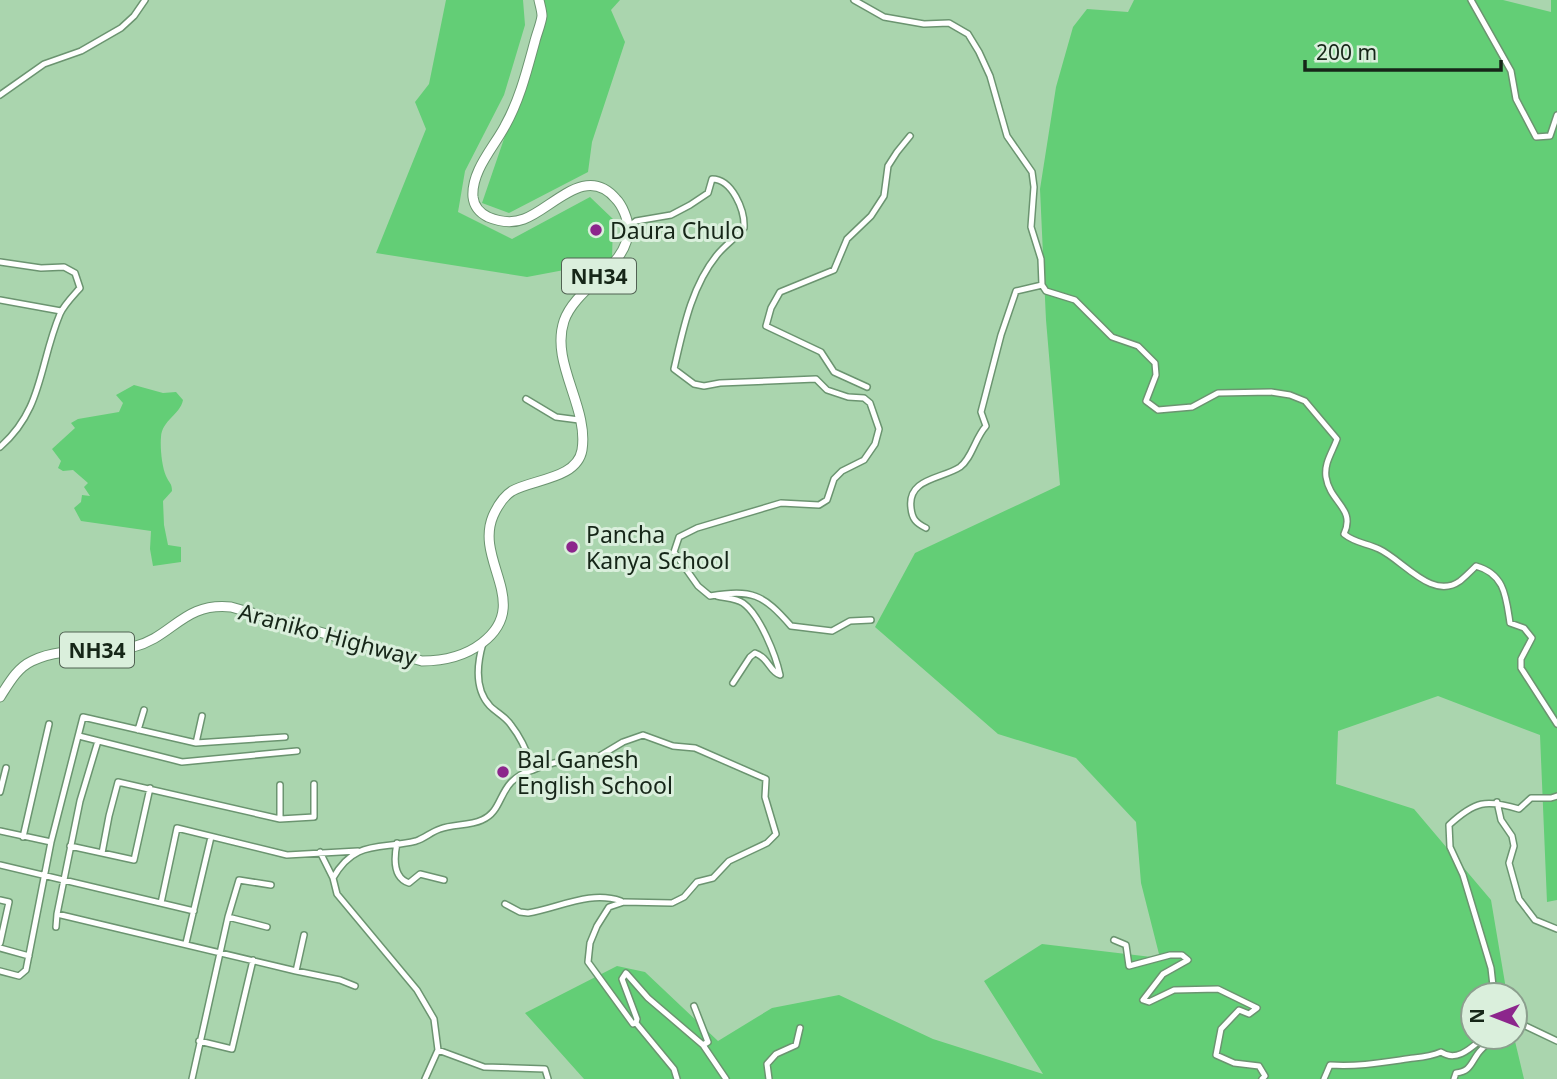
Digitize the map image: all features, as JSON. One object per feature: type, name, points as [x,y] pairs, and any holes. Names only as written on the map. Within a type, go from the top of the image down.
[{"type":"highway","name":"NH34","points":[[483,643],[496,630],[504,610],[504,599],[490,544],[493,515],[502,500],[512,491],[555,475],[576,463],[582,448],[579,420],[561,344],[563,324],[571,305],[618,259],[626,241],[628,227],[620,203],[613,194],[593,186],[567,191],[523,220],[504,223],[485,215],[476,206],[473,197],[474,183],[506,124],[525,78],[542,15],[539,0]]},
{"type":"highway","name":"Araniko Highway","points":[[0,697],[20,668],[30,662],[49,654],[71,650],[132,647],[146,642],[186,615],[214,605],[231,607],[422,661],[458,656],[483,643]]},
{"type":"street","points":[[0,94],[44,64],[80,51],[121,27],[134,16],[145,0]]},
{"type":"street","points":[[854,0],[884,17],[924,24],[949,23],[968,34],[990,76],[1007,136],[1032,172],[1034,187],[1031,228],[1041,259],[1042,285],[1046,290],[1075,300],[1112,337],[1139,346],[1155,363],[1156,376],[1146,401],[1158,410],[1192,407],[1218,393],[1271,392],[1305,401],[1337,439],[1327,460],[1326,475],[1330,494],[1346,512],[1349,524],[1344,534],[1352,541],[1380,549],[1420,578],[1441,587],[1459,582],[1476,566],[1490,570],[1504,589],[1510,623],[1524,628],[1532,638],[1521,659],[1521,668],[1557,724]]},
{"type":"street","points":[[1471,0],[1511,71],[1516,99],[1536,137],[1550,136],[1557,115]]},
{"type":"street","points":[[867,387],[834,372],[821,352],[766,326],[771,308],[780,292],[834,270],[847,239],[871,216],[884,196],[888,166],[910,136]]},
{"type":"street","points":[[628,227],[636,221],[671,215],[708,193],[712,179],[723,182],[730,188],[740,207],[744,228],[716,256],[700,282],[685,322],[674,369],[694,384],[704,386],[816,379],[827,390],[848,397],[864,398],[870,403],[879,429],[876,444],[864,460],[842,471],[834,479],[827,500],[818,505],[781,503],[697,528],[678,537],[674,552],[698,586],[710,596],[741,601],[748,607],[754,613],[778,664],[779,675],[763,656],[755,653],[733,683]]},
{"type":"street","points":[[0,261],[41,268],[64,267],[75,272],[80,288],[61,311],[33,404],[20,428],[0,447]]},
{"type":"street","points":[[926,528],[912,517],[909,499],[915,489],[933,477],[960,467],[970,456],[974,441],[986,426],[981,412],[1016,290],[1042,285]]},
{"type":"street","points":[[0,300],[61,311]]},
{"type":"street","points":[[526,399],[556,417],[579,420]]},
{"type":"street","points":[[710,596],[732,592],[761,596],[774,606],[791,626],[810,629],[832,631],[850,621],[871,620]]},
{"type":"street","points":[[483,643],[477,667],[482,693],[489,705],[509,722],[526,747],[533,770]]},
{"type":"street","points":[[138,730],[144,710]]},
{"type":"street","points":[[196,743],[202,716]]},
{"type":"street","points":[[0,971],[23,975],[26,970],[51,842],[83,717],[196,743],[285,737]]},
{"type":"street","points":[[23,837],[49,724]]},
{"type":"street","points":[[161,903],[177,828],[287,855],[358,851],[419,840],[443,828],[485,820],[515,776],[555,761],[576,760],[588,764],[623,742],[643,735],[673,746],[695,748],[766,779],[765,797],[776,834],[767,843],[729,861],[713,878],[697,882],[684,897],[672,903],[616,903],[604,912],[590,943],[587,962],[605,983],[625,1016],[633,1024],[636,1023],[667,1060],[677,1079]]},
{"type":"street","points":[[79,736],[182,762],[297,751]]},
{"type":"street","points":[[57,927],[70,846],[98,741]]},
{"type":"street","points":[[0,792],[6,768]]},
{"type":"street","points":[[102,853],[118,782],[280,818],[314,817],[314,783]]},
{"type":"street","points":[[280,785],[280,818]]},
{"type":"street","points":[[70,846],[134,860],[150,789]]},
{"type":"street","points":[[1492,981],[1463,875],[1450,847],[1449,825],[1468,807],[1497,802],[1520,808],[1531,798],[1557,796]]},
{"type":"street","points":[[1497,802],[1501,820],[1512,836],[1514,846],[1509,863],[1519,900],[1535,920],[1557,929]]},
{"type":"street","points":[[0,831],[51,842]]},
{"type":"street","points":[[186,943],[211,837]]},
{"type":"street","points":[[397,843],[396,867],[398,876],[405,882],[410,883],[420,874],[443,880]]},
{"type":"street","points":[[333,878],[338,869],[358,851]]},
{"type":"street","points":[[320,852],[333,878],[337,894],[417,990],[434,1019],[438,1050],[425,1079]]},
{"type":"street","points":[[0,865],[194,911]]},
{"type":"street","points":[[192,1079],[228,917],[239,880],[271,885]]},
{"type":"street","points":[[505,904],[528,914],[598,897],[610,897],[624,902]]},
{"type":"street","points":[[0,900],[9,902],[0,946],[29,956]]},
{"type":"street","points":[[57,914],[220,951],[355,986]]},
{"type":"street","points":[[228,917],[267,927]]},
{"type":"street","points":[[296,971],[304,935]]},
{"type":"street","points":[[1114,940],[1126,945],[1129,966],[1170,955],[1182,954],[1188,960],[1163,974],[1143,1000],[1149,1002],[1174,990],[1218,989],[1257,1008],[1249,1014],[1239,1010],[1221,1029],[1216,1055],[1234,1063],[1259,1066],[1265,1076],[1262,1079]]},
{"type":"street","points":[[199,1041],[232,1049],[253,960]]},
{"type":"street","points":[[636,1023],[637,1019],[622,979],[626,973],[648,998],[702,1045],[726,1079]]},
{"type":"street","points":[[694,1006],[707,1035],[708,1042],[702,1045]]},
{"type":"street","points":[[769,1079],[767,1064],[776,1054],[796,1045],[800,1028]]},
{"type":"street","points":[[1529,1028],[1557,1041]]},
{"type":"street","points":[[438,1050],[484,1067],[545,1069],[548,1079]]},
{"type":"street","points":[[1324,1079],[1330,1065],[1352,1067],[1433,1056],[1441,1052],[1457,1056],[1468,1051]]},
{"type":"street","points":[[1454,1079],[1456,1073],[1466,1072],[1473,1065],[1481,1051]]},
{"type":"green space","points":[[446,0],[523,0],[525,25],[504,95],[465,171],[458,212],[512,239],[590,197],[613,219],[612,261],[527,277],[376,253],[426,129],[415,102],[429,84]]},
{"type":"green space","points":[[542,0],[620,0],[611,10],[625,42],[592,142],[588,172],[509,213],[482,203],[544,22]]},
{"type":"green space","points":[[1134,0],[1503,0],[1551,12],[1551,0],[1557,0],[1557,900],[1547,902],[1540,735],[1438,696],[1338,731],[1336,784],[1414,809],[1491,900],[1505,981],[1459,981],[1459,1051],[1517,1051],[1524,1079],[584,1079],[525,1013],[617,966],[645,972],[718,1041],[772,1008],[839,995],[933,1039],[1043,1074],[984,981],[1042,944],[1160,958],[1141,883],[1136,822],[1076,758],[998,734],[875,627],[915,553],[1060,485],[1046,320],[1040,189],[1056,87],[1073,27],[1087,9],[1128,12]]},
{"type":"green space","points":[[134,385],[163,393],[176,392],[183,400],[164,426],[161,441],[163,468],[172,491],[163,501],[164,525],[168,545],[181,547],[181,562],[153,566],[151,531],[81,521],[74,508],[81,502],[82,495],[90,496],[84,487],[88,483],[73,470],[63,471],[58,468],[61,461],[52,449],[75,428],[71,423],[78,419],[119,412],[123,403],[116,395]]},
{"type":"place","name":"Daura Chulo","points":[[596,230]]},
{"type":"place","name":"Pancha Kanya School","points":[[572,547]]},
{"type":"place","name":"Bal Ganesh English School","points":[[503,772]]}]
